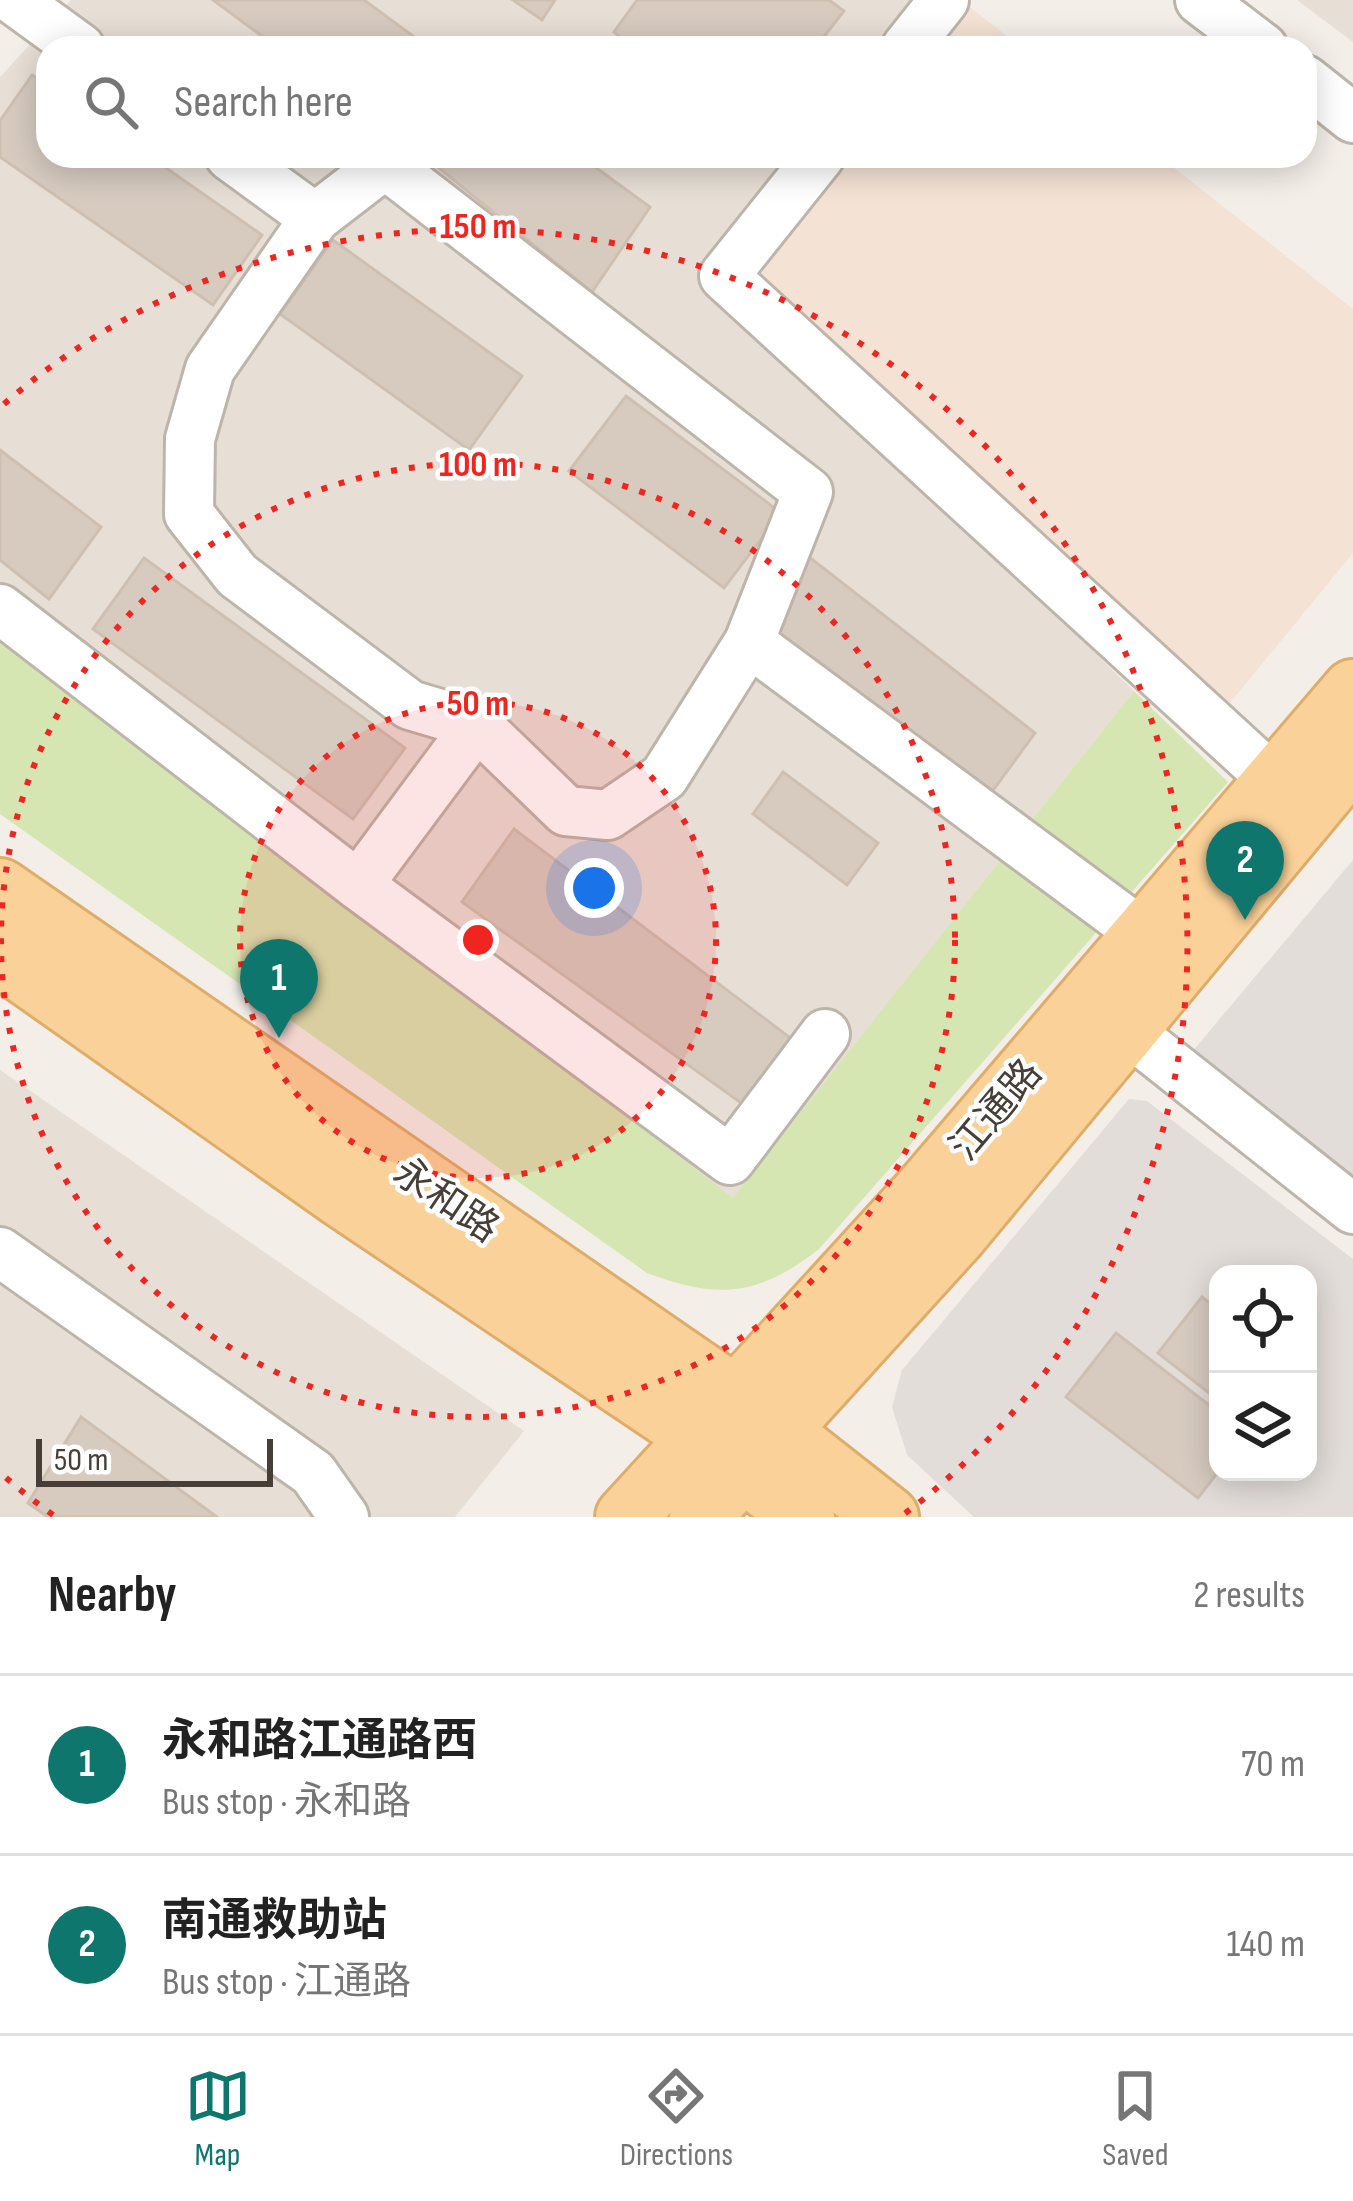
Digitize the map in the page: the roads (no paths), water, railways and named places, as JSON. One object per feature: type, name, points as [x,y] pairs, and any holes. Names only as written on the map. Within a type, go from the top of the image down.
[{"type":"main road","name":"江通路","points":[[700,1517],[739,1434],[925,1190],[1353,691]]},
{"type":"main road","name":"江通路","points":[[626,1517],[739,1434],[1127,1030],[1353,757]]},
{"type":"main road","name":"永和路","points":[[0,889],[739,1434],[804,1517]]},
{"type":"main road","name":"永和路","points":[[0,956],[339,1195],[739,1434],[888,1517]]},
{"type":"street","points":[[916,36],[944,0]]},
{"type":"street","points":[[6,2],[61,36]]},
{"type":"street","points":[[1214,4],[1250,36]]},
{"type":"street","points":[[1317,90],[1353,118]]},
{"type":"street","points":[[246,168],[315,218]]},
{"type":"street","points":[[380,168],[315,218],[210,369],[190,439],[190,514],[237,575],[410,704],[477,725],[566,811],[608,815],[664,777],[749,642],[808,492],[390,168]]},
{"type":"street","points":[[810,168],[724,276],[1275,781]]},
{"type":"street","points":[[0,609],[358,885],[730,1160],[825,1034]]},
{"type":"street","points":[[749,642],[1143,934]]},
{"type":"street","points":[[358,885],[477,725]]},
{"type":"street","points":[[1127,1030],[1353,1209]]},
{"type":"street","points":[[0,1252],[313,1474],[344,1517]]},
{"type":"place","name":"南通救助站","points":[[1245,920]]},
{"type":"place","name":"永和路江通路西","points":[[279,1038]]}]
